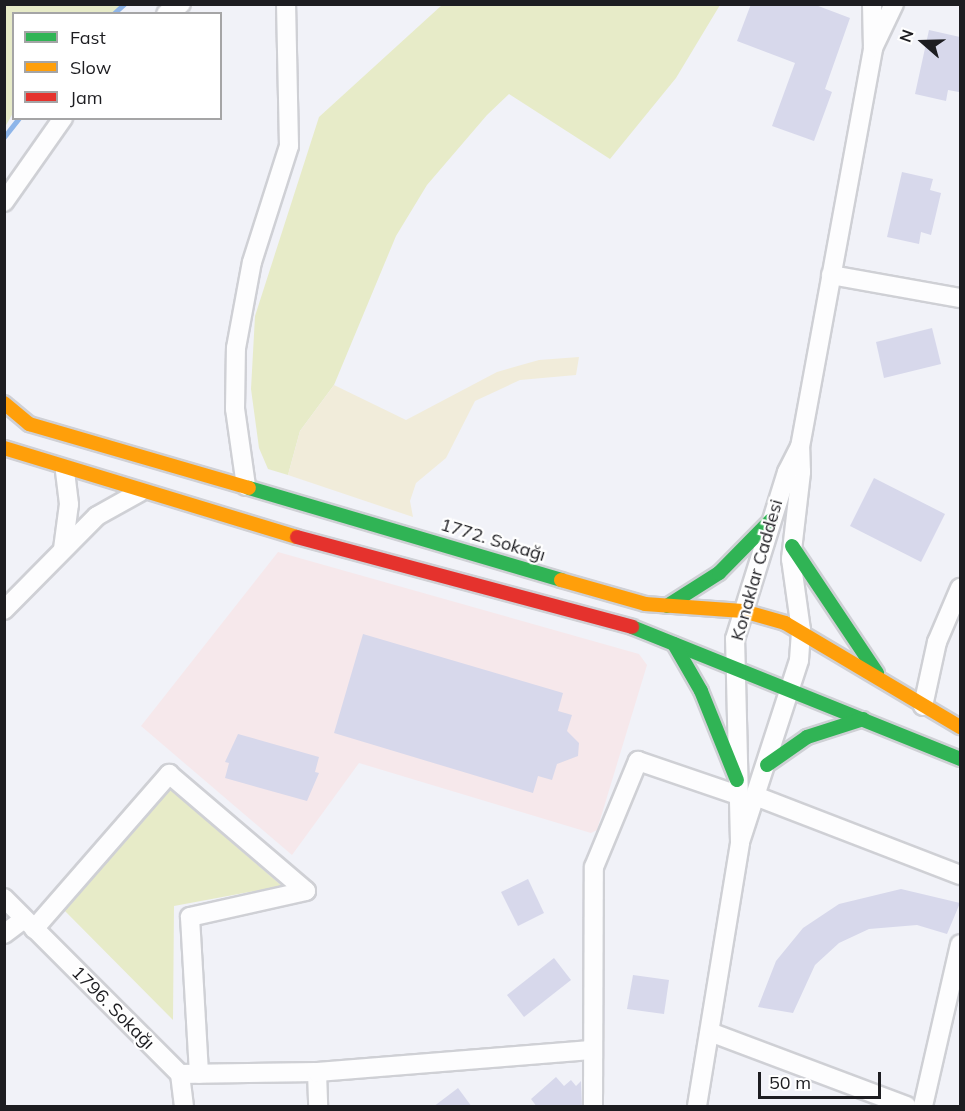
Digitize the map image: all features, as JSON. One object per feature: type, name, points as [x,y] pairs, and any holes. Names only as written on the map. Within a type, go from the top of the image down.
[{"type":"street","points":[[246,486],[235,409],[236,348],[252,262],[290,146],[286,4]]},
{"type":"street","name":"Konaklar Caddesi","points":[[697,1107],[740,842],[735,639],[771,520],[800,447],[873,48],[872,4]]},
{"type":"street","name":"Konaklar Caddesi","points":[[873,48],[894,4]]},
{"type":"street","points":[[4,202],[62,120]]},
{"type":"street","points":[[831,275],[960,298]]},
{"type":"street","name":"1772. Sokağı","points":[[4,403],[29,424],[645,604],[743,611],[801,630],[960,727]]},
{"type":"street","name":"Konaklar Caddesi","points":[[740,842],[758,796],[790,691],[801,630],[792,546],[801,472],[800,447]]},
{"type":"street","points":[[4,448],[140,492],[637,628],[734,670],[960,759]]},
{"type":"street","points":[[63,549],[69,504],[65,469]]},
{"type":"street","points":[[4,610],[97,516],[140,492]]},
{"type":"street","points":[[667,606],[719,573],[771,520]]},
{"type":"street","points":[[792,546],[882,681]]},
{"type":"street","points":[[923,706],[937,642],[960,588]]},
{"type":"street","points":[[674,644],[701,691],[738,788]]},
{"type":"street","points":[[767,765],[807,737],[863,719]]},
{"type":"street","points":[[593,1107],[591,1050],[594,867],[638,761],[738,788]]},
{"type":"street","points":[[4,934],[29,924],[169,774],[306,891],[190,917],[199,1074]]},
{"type":"street","points":[[758,796],[960,875]]},
{"type":"street","name":"1796. Sokağı","points":[[4,898],[180,1074]]},
{"type":"street","points":[[923,1107],[960,944]]},
{"type":"street","points":[[710,1032],[907,1107]]},
{"type":"street","points":[[184,1107],[180,1074],[317,1072],[591,1050]]},
{"type":"street","points":[[317,1072],[318,1107]]},
{"type":"shaded area","points":[[278,552],[639,654],[647,665],[597,830],[591,833],[359,763],[292,855],[141,726]]},
{"type":"green space","points":[[5,4],[125,5],[114,12],[12,12],[12,115],[5,127]]},
{"type":"green space","points":[[442,5],[720,5],[676,78],[610,159],[509,94],[487,115],[427,185],[396,236],[334,385],[300,431],[288,475],[268,469],[259,448],[251,389],[255,316],[319,117]]},
{"type":"green space","points":[[163,783],[282,886],[174,906],[173,1020],[61,907]]},
{"type":"sand","points":[[579,357],[576,375],[520,380],[475,401],[446,458],[416,483],[410,501],[413,517],[288,475],[300,431],[334,385],[406,420],[497,372],[539,360]]},
{"type":"building","points":[[751,4],[813,4],[850,18],[825,89],[832,92],[814,141],[772,126],[795,63],[737,41]]},
{"type":"building","points":[[929,30],[960,37],[959,92],[948,90],[946,101],[915,94]]},
{"type":"building","points":[[902,172],[933,179],[930,190],[941,193],[931,235],[921,232],[919,244],[887,237]]},
{"type":"building","points":[[932,328],[941,364],[884,378],[876,342]]},
{"type":"building","points":[[874,478],[945,514],[921,562],[850,526]]},
{"type":"building","points":[[363,634],[563,693],[558,711],[572,715],[567,731],[579,743],[578,756],[557,764],[552,780],[538,776],[533,793],[334,733]]},
{"type":"building","points":[[238,734],[319,757],[315,772],[319,773],[307,801],[225,778],[229,763],[225,762]]},
{"type":"building","points":[[528,879],[544,913],[518,926],[501,892]]},
{"type":"building","points":[[901,889],[960,903],[947,934],[917,925],[869,929],[839,943],[815,965],[793,1013],[758,1007],[776,961],[803,928],[839,904]]},
{"type":"building","points":[[554,958],[571,980],[524,1017],[507,995]]},
{"type":"building","points":[[633,975],[669,980],[664,1014],[627,1009]]},
{"type":"building","points":[[556,1077],[564,1086],[571,1080],[576,1086],[581,1081],[582,1107],[537,1107],[531,1099]]},
{"type":"building","points":[[458,1088],[472,1107],[433,1107]]},
{"type":"waterway","points":[[115,12],[124,4]]},
{"type":"waterway","points":[[4,137],[17,120]]},
{"type":"traffic: fast","points":[[249,488],[561,580]]},
{"type":"traffic: fast","points":[[667,606],[719,573],[771,520]]},
{"type":"traffic: fast","points":[[792,546],[877,673]]},
{"type":"traffic: fast","points":[[632,627],[960,759]]},
{"type":"traffic: fast","points":[[674,644],[701,691],[737,780]]},
{"type":"traffic: fast","points":[[767,765],[807,737],[863,719]]},
{"type":"traffic: slow","points":[[4,403],[29,424],[249,488]]},
{"type":"traffic: slow","points":[[4,448],[297,537]]},
{"type":"traffic: slow","points":[[561,580],[645,604],[743,611],[785,623],[960,727]]},
{"type":"traffic: jam","points":[[297,537],[632,627]]}]
